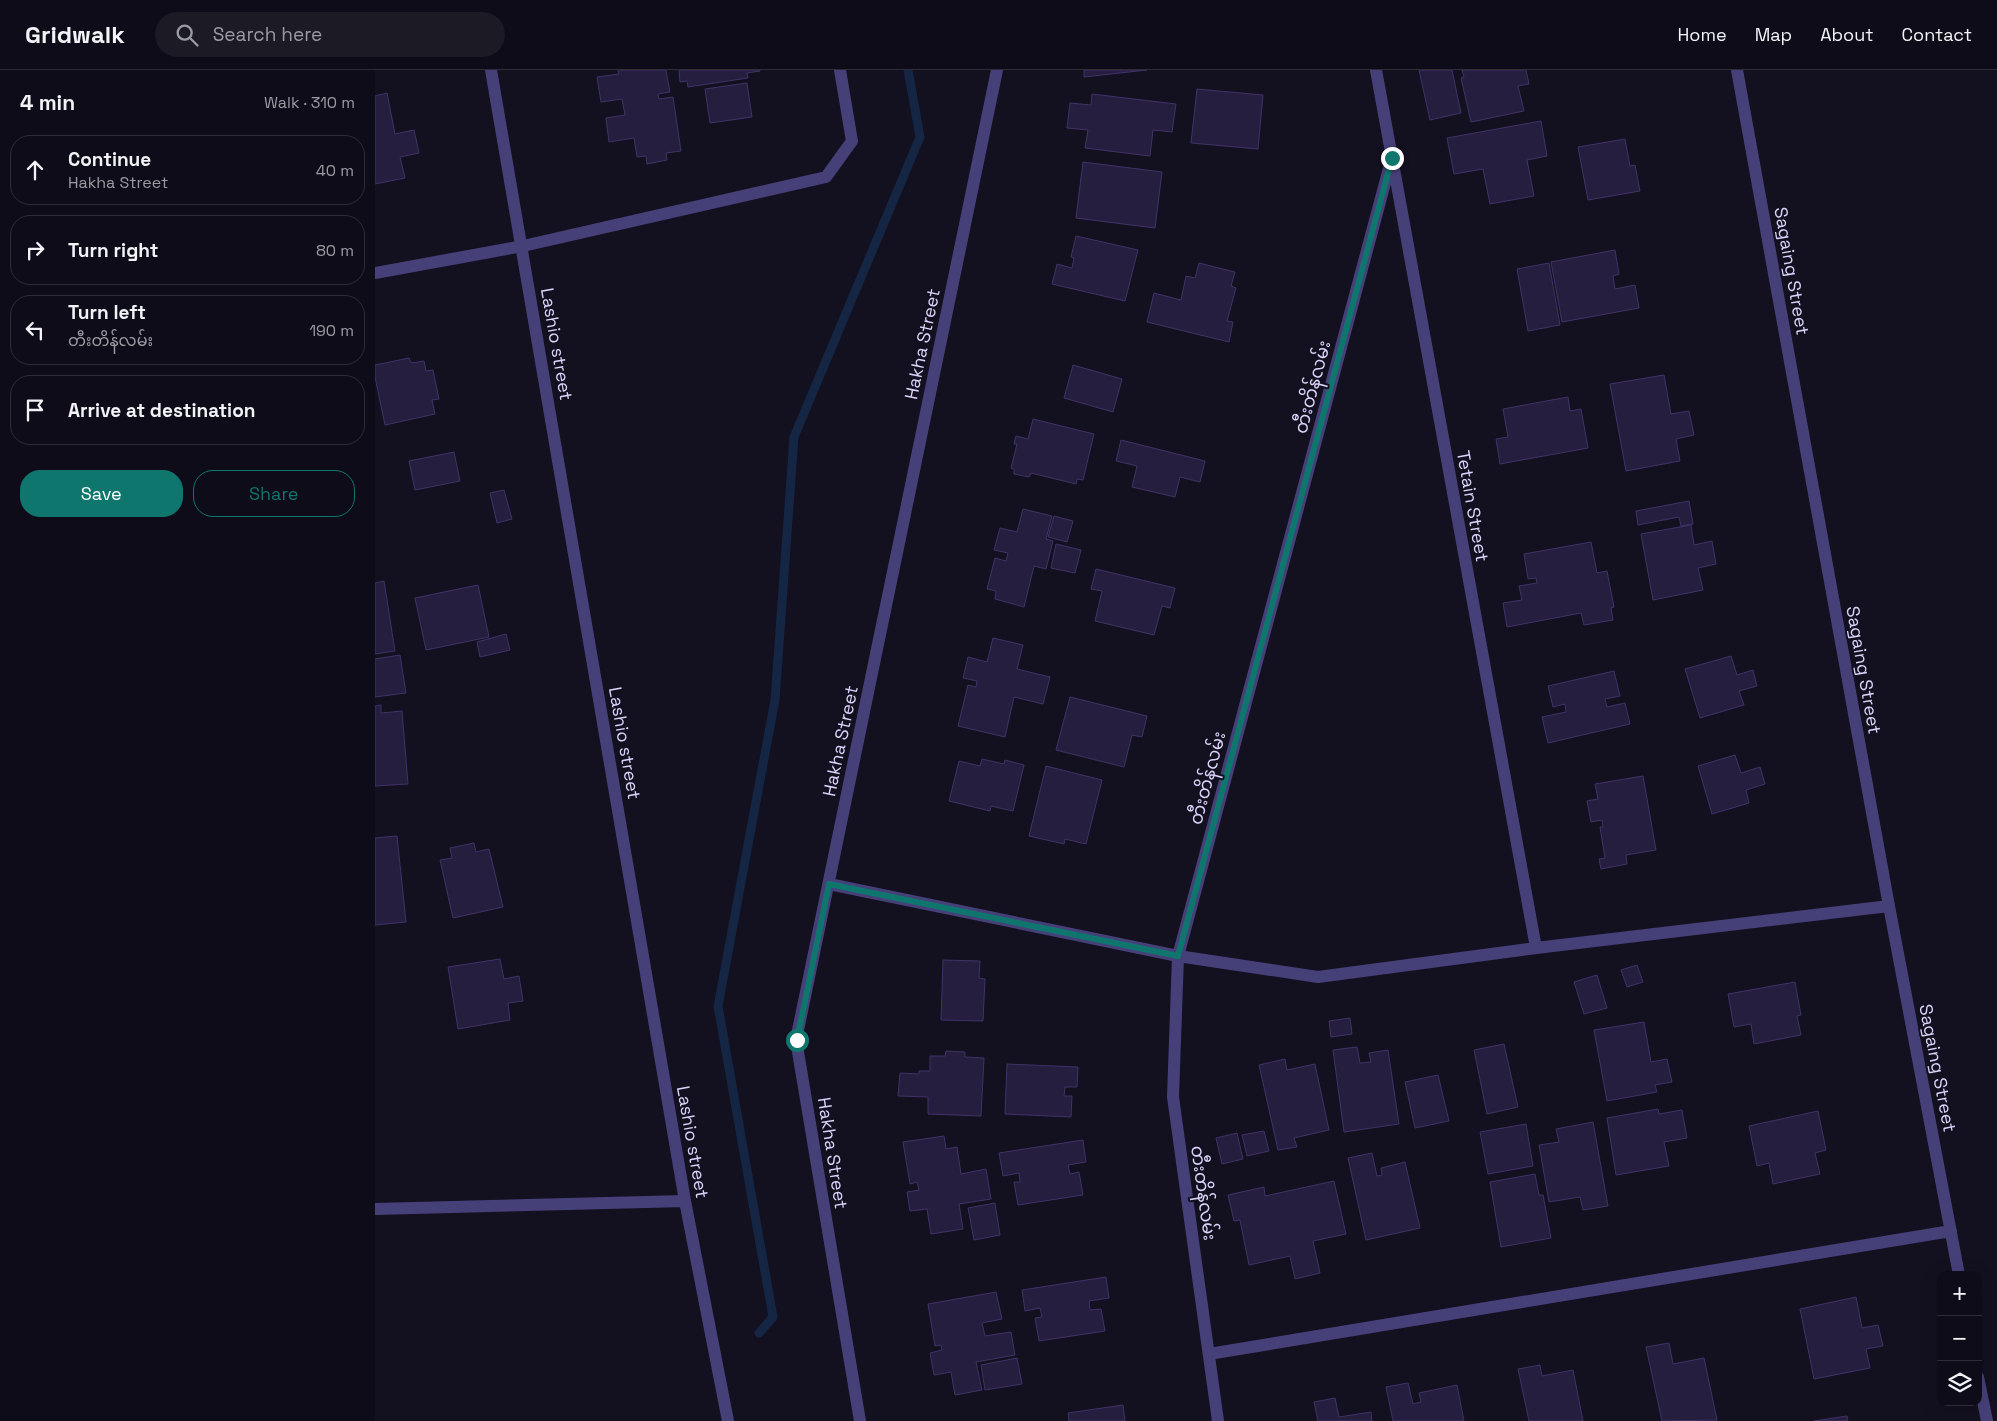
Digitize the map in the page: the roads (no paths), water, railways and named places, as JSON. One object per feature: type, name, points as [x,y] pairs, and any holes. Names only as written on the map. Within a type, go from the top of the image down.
[{"type":"street","name":"Lashio street","points":[[491,70],[523,246],[685,1201],[728,1421]]},
{"type":"street","points":[[375,273],[523,246],[826,178],[853,141],[840,70]]},
{"type":"street","name":"Hakha Street","points":[[860,1421],[797,1040],[997,70]]},
{"type":"street","name":"Tetain Street","points":[[1376,70],[1536,948]]},
{"type":"street","name":"Sagaing Street","points":[[1737,70],[1889,906],[1958,1271]]},
{"type":"street","name":"တီးတိန်လမ်း","points":[[1218,1421],[1173,1098],[1178,956],[1392,158]]},
{"type":"street","points":[[829,884],[1178,956],[1318,977],[1536,948],[1889,906]]},
{"type":"street","points":[[375,1210],[685,1201]]},
{"type":"street","points":[[1209,1354],[1951,1232]]},
{"type":"street","points":[[1982,1397],[1987,1421]]},
{"type":"waterway","points":[[759,1333],[773,1317],[718,1006],[775,700],[794,437],[920,137],[908,70]]}]
